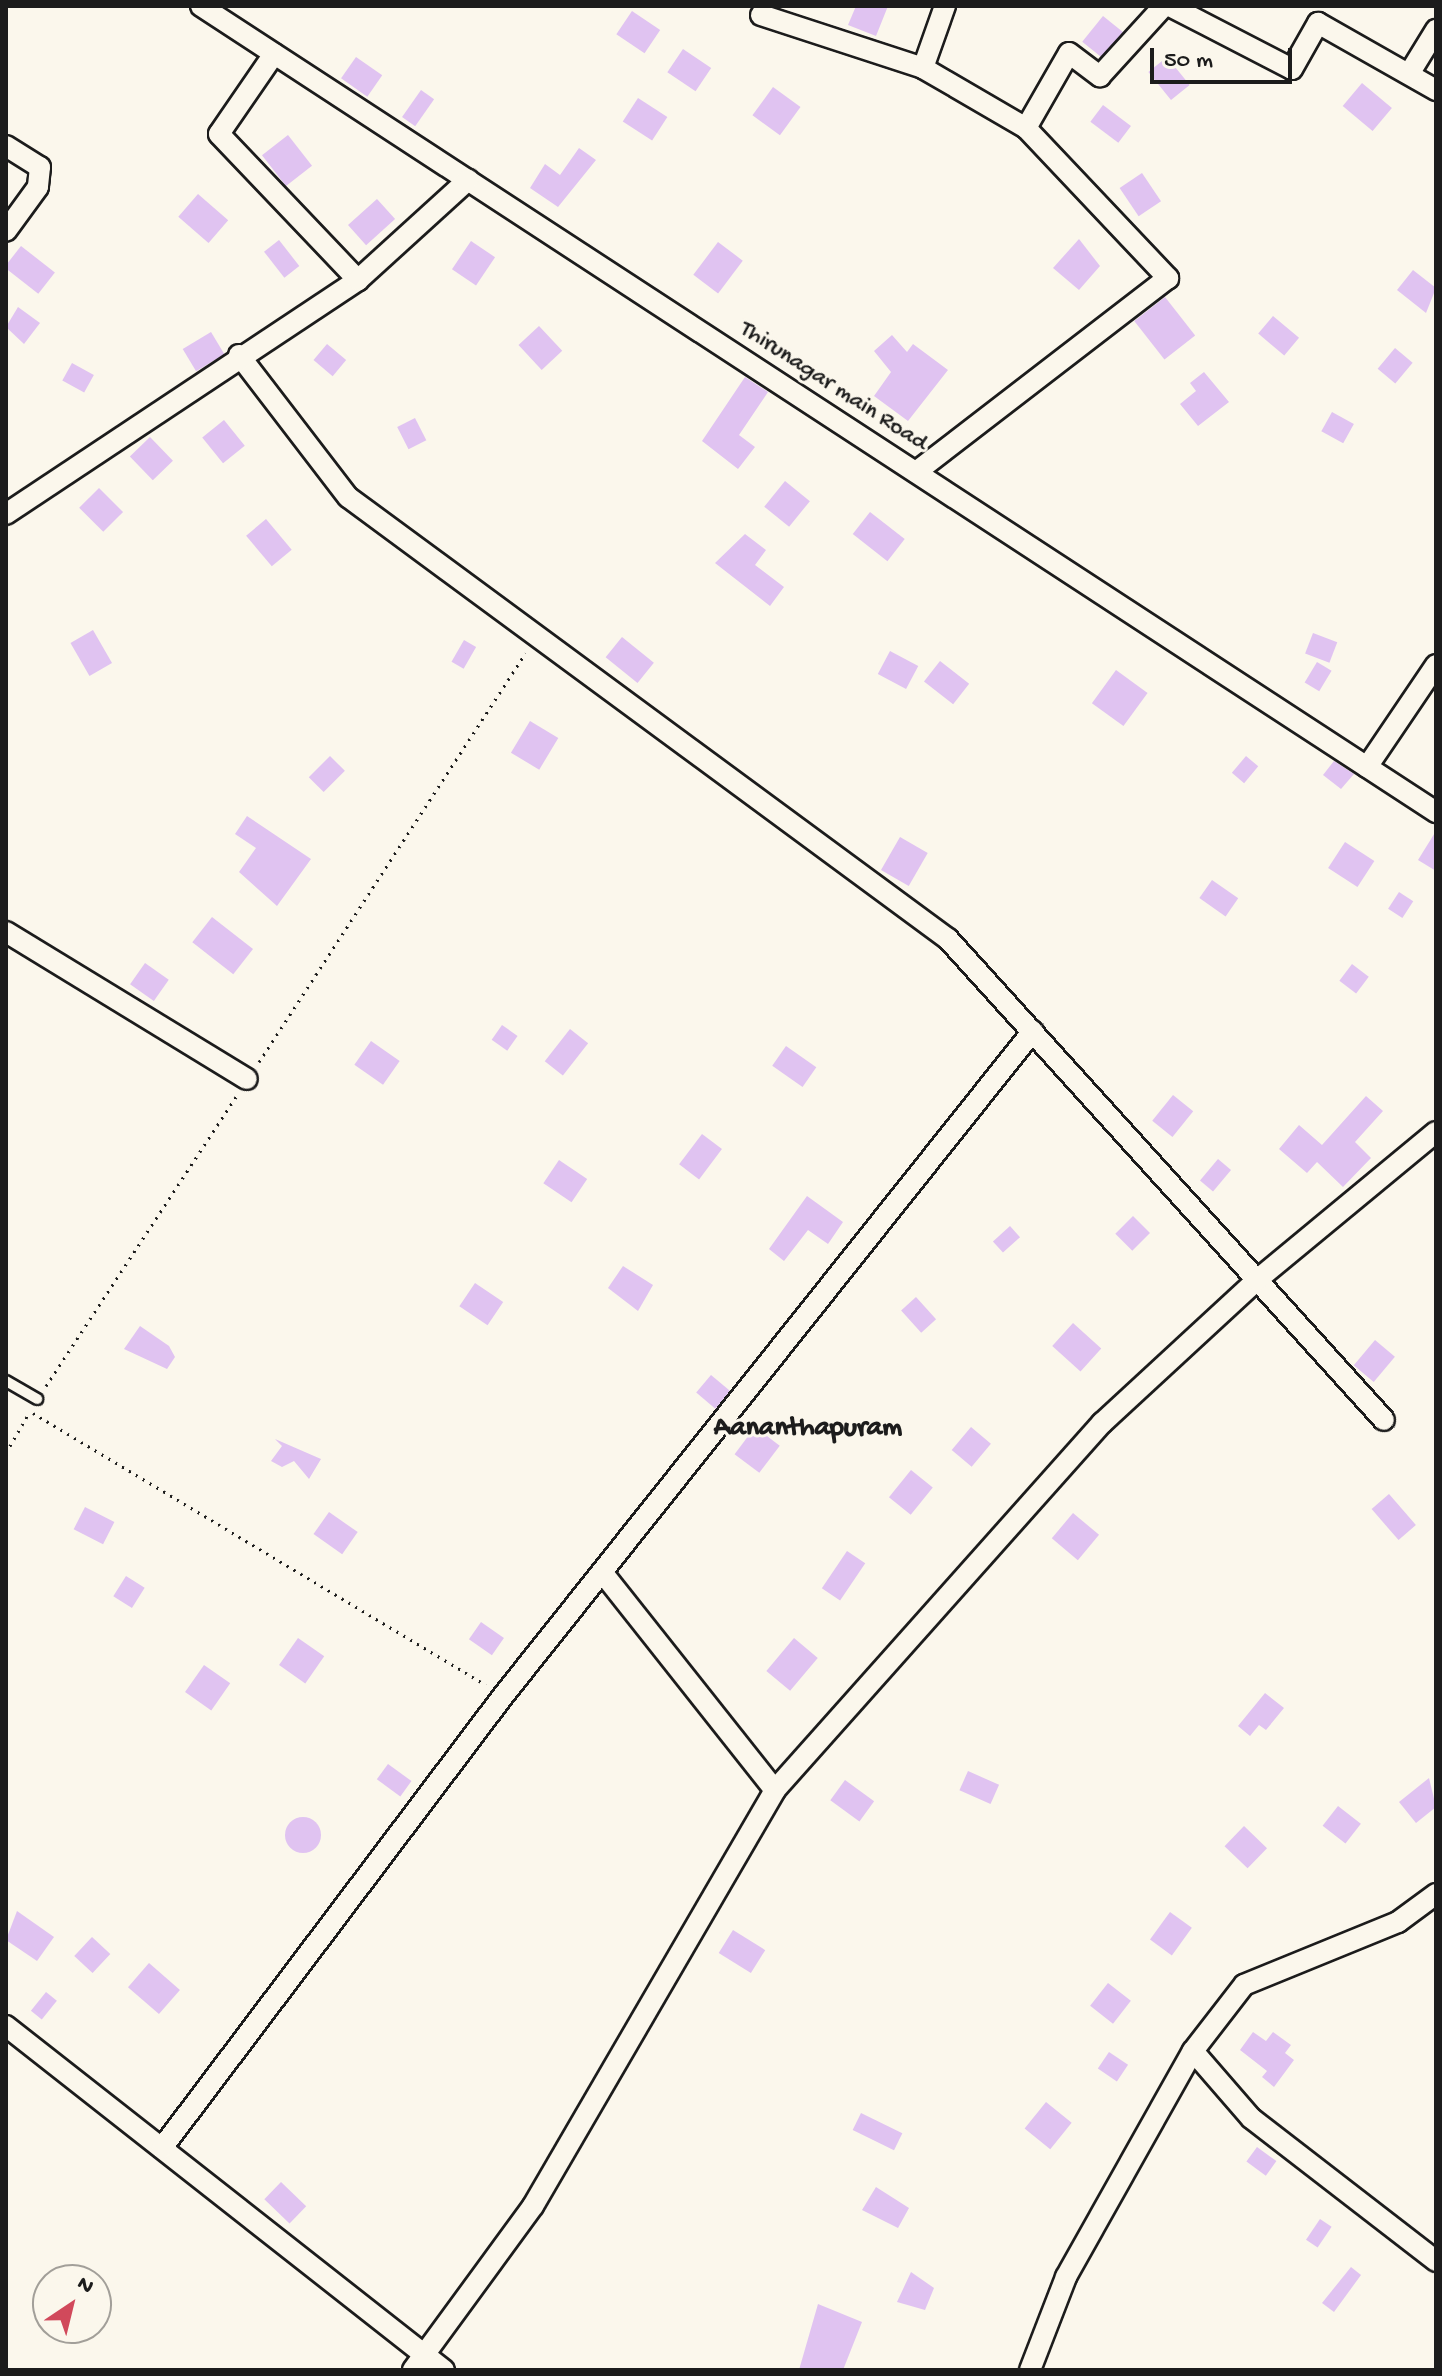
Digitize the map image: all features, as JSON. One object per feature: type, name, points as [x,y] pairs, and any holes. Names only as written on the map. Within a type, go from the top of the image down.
[{"type":"street","name":"Thirunagar main Road","points":[[201,6],[1436,812]]},
{"type":"street","points":[[923,68],[945,6]]},
{"type":"street","points":[[1026,128],[1069,53],[1100,76],[1167,6],[1292,69],[1318,23],[1436,90]]},
{"type":"street","points":[[761,15],[923,68],[1026,128],[1168,278],[916,472]]},
{"type":"street","points":[[1409,74],[1436,30]]},
{"type":"street","points":[[274,54],[219,134],[358,280]]},
{"type":"street","points":[[6,146],[40,167],[38,187],[6,231]]},
{"type":"street","points":[[6,514],[239,355],[358,280],[468,180]]},
{"type":"street","points":[[239,355],[348,497],[948,939],[1384,1420]]},
{"type":"street","points":[[1367,767],[1436,665]]},
{"type":"street","points":[[6,932],[247,1079]]},
{"type":"street","points":[[162,2148],[503,1696],[1033,1031]]},
{"type":"street","points":[[418,2362],[533,2206],[775,1790],[1102,1423],[1257,1280],[1436,1132]]},
{"type":"street","points":[[602,1572],[775,1790]]},
{"type":"street","points":[[1030,2370],[1066,2277],[1193,2051],[1244,1985],[1398,1922],[1436,1894]]},
{"type":"street","points":[[6,2026],[162,2148],[418,2362],[444,2370]]},
{"type":"street","points":[[1193,2051],[1251,2118],[1436,2261]]},
{"type":"lane","points":[[6,1381],[37,1399]]},
{"type":"path","points":[[6,1453],[37,1399],[537,637]]},
{"type":"path","points":[[30,1411],[503,1696]]},
{"type":"building","points":[[856,6],[888,6],[876,36],[848,25]]},
{"type":"building","points":[[632,11],[660,30],[645,53],[616,34]]},
{"type":"building","points":[[1103,16],[1123,32],[1102,58],[1082,42]]},
{"type":"building","points":[[683,49],[711,68],[696,91],[667,72]]},
{"type":"building","points":[[356,57],[382,75],[367,97],[341,78]]},
{"type":"building","points":[[1167,57],[1190,85],[1171,100],[1148,72]]},
{"type":"building","points":[[1362,83],[1392,108],[1373,131],[1343,106]]},
{"type":"building","points":[[773,87],[801,107],[780,135],[752,115]]},
{"type":"building","points":[[421,90],[434,99],[415,126],[402,117]]},
{"type":"building","points":[[638,98],[667,117],[652,141],[623,121]]},
{"type":"building","points":[[1103,105],[1131,126],[1118,143],[1090,122]]},
{"type":"building","points":[[288,135],[312,166],[286,186],[262,155]]},
{"type":"building","points":[[579,148],[596,160],[558,207],[530,188],[545,164],[560,175]]},
{"type":"building","points":[[1142,173],[1161,201],[1139,216],[1120,188]]},
{"type":"building","points":[[198,194],[228,220],[209,243],[178,217]]},
{"type":"building","points":[[377,199],[395,219],[366,245],[348,225]]},
{"type":"building","points":[[1079,239],[1100,266],[1079,290],[1053,268]]},
{"type":"building","points":[[279,240],[299,266],[284,278],[264,252]]},
{"type":"building","points":[[471,241],[495,257],[476,285],[452,269]]},
{"type":"building","points":[[718,242],[743,261],[718,293],[693,275]]},
{"type":"building","points":[[21,246],[55,272],[38,294],[6,269]]},
{"type":"building","points":[[1413,270],[1436,288],[1426,313],[1397,290]]},
{"type":"building","points":[[1165,297],[1195,336],[1164,360],[1134,321]]},
{"type":"building","points":[[18,307],[40,323],[24,344],[6,327]]},
{"type":"building","points":[[1273,316],[1299,338],[1284,355],[1258,334]]},
{"type":"building","points":[[539,326],[562,351],[542,370],[519,345]]},
{"type":"building","points":[[211,332],[224,354],[196,371],[183,349]]},
{"type":"building","points":[[892,335],[907,352],[913,344],[948,370],[908,421],[874,396],[891,372],[874,351]]},
{"type":"building","points":[[327,344],[346,360],[333,376],[314,360]]},
{"type":"building","points":[[1395,348],[1413,363],[1395,383],[1378,369]]},
{"type":"building","points":[[72,363],[94,375],[84,393],[62,380]]},
{"type":"building","points":[[1204,372],[1229,402],[1198,426],[1180,404],[1196,391],[1190,383]]},
{"type":"building","points":[[745,377],[768,392],[739,435],[755,447],[738,469],[702,441]]},
{"type":"building","points":[[1332,412],[1354,424],[1343,443],[1321,431]]},
{"type":"building","points":[[415,418],[426,440],[409,449],[397,427]]},
{"type":"building","points":[[224,420],[245,446],[223,463],[202,438]]},
{"type":"building","points":[[150,437],[173,461],[153,480],[130,456]]},
{"type":"building","points":[[785,481],[810,501],[789,527],[764,507]]},
{"type":"building","points":[[99,488],[123,512],[103,532],[79,508]]},
{"type":"building","points":[[870,512],[905,539],[887,561],[853,534]]},
{"type":"building","points":[[266,519],[292,550],[272,566],[246,536]]},
{"type":"building","points":[[745,534],[766,550],[755,565],[784,587],[770,606],[715,563]]},
{"type":"building","points":[[93,630],[112,663],[89,676],[70,643]]},
{"type":"building","points":[[1313,633],[1337,642],[1329,663],[1305,654]]},
{"type":"building","points":[[622,637],[654,663],[638,683],[606,657]]},
{"type":"building","points":[[464,640],[476,647],[464,669],[452,662]]},
{"type":"building","points":[[890,651],[918,666],[906,689],[878,674]]},
{"type":"building","points":[[940,661],[969,684],[953,704],[924,681]]},
{"type":"building","points":[[1317,662],[1332,671],[1319,691],[1305,683]]},
{"type":"building","points":[[1116,670],[1148,693],[1123,726],[1092,703]]},
{"type":"building","points":[[530,721],[558,738],[539,770],[511,753]]},
{"type":"building","points":[[330,756],[345,771],[324,792],[309,777]]},
{"type":"building","points":[[1246,756],[1258,766],[1244,783],[1232,773]]},
{"type":"building","points":[[1334,761],[1354,774],[1341,789],[1323,775]]},
{"type":"building","points":[[247,816],[311,859],[277,906],[239,872],[256,848],[235,834]]},
{"type":"building","points":[[1436,831],[1436,871],[1418,860]]},
{"type":"building","points":[[900,837],[928,853],[909,886],[881,870]]},
{"type":"building","points":[[1345,842],[1374,861],[1357,887],[1328,868]]},
{"type":"building","points":[[1212,880],[1238,898],[1226,916],[1199,898]]},
{"type":"building","points":[[1399,892],[1413,901],[1402,918],[1388,909]]},
{"type":"building","points":[[212,917],[253,949],[233,974],[192,942]]},
{"type":"building","points":[[145,963],[169,980],[154,1001],[130,984]]},
{"type":"building","points":[[1352,964],[1369,977],[1356,993],[1339,981]]},
{"type":"building","points":[[502,1025],[518,1036],[507,1051],[492,1040]]},
{"type":"building","points":[[570,1029],[588,1043],[563,1075],[545,1061]]},
{"type":"building","points":[[371,1041],[400,1061],[383,1085],[354,1065]]},
{"type":"building","points":[[786,1046],[816,1067],[803,1087],[772,1066]]},
{"type":"building","points":[[1173,1095],[1193,1111],[1172,1137],[1152,1121]]},
{"type":"building","points":[[1366,1096],[1383,1111],[1355,1142],[1371,1158],[1343,1187],[1317,1162],[1307,1173],[1279,1149],[1299,1125],[1322,1145]]},
{"type":"building","points":[[702,1134],[722,1149],[699,1179],[679,1164]]},
{"type":"building","points":[[1218,1159],[1231,1170],[1213,1191],[1200,1180]]},
{"type":"building","points":[[559,1160],[587,1179],[572,1202],[543,1183]]},
{"type":"building","points":[[807,1196],[843,1222],[828,1244],[808,1230],[784,1261],[769,1249]]},
{"type":"building","points":[[1133,1216],[1150,1233],[1132,1251],[1115,1234]]},
{"type":"building","points":[[1010,1226],[1020,1237],[1003,1253],[993,1241]]},
{"type":"building","points":[[623,1266],[653,1285],[638,1311],[608,1288]]},
{"type":"building","points":[[475,1283],[503,1302],[488,1325],[459,1306]]},
{"type":"building","points":[[916,1297],[936,1319],[921,1333],[901,1310]]},
{"type":"building","points":[[1073,1323],[1101,1348],[1080,1371],[1052,1346]]},
{"type":"building","points":[[140,1326],[169,1346],[175,1357],[167,1369],[124,1349]]},
{"type":"building","points":[[1375,1340],[1395,1357],[1374,1382],[1354,1365]]},
{"type":"building","points":[[711,1375],[730,1391],[715,1409],[696,1393]]},
{"type":"building","points":[[755,1427],[780,1446],[759,1473],[735,1454]]},
{"type":"building","points":[[971,1427],[991,1444],[972,1467],[952,1450]]},
{"type":"building","points":[[275,1439],[321,1459],[309,1479],[294,1461],[282,1467],[271,1461],[282,1446]]},
{"type":"building","points":[[911,1470],[933,1488],[911,1515],[889,1497]]},
{"type":"building","points":[[1389,1494],[1416,1525],[1399,1540],[1372,1509]]},
{"type":"building","points":[[85,1507],[114,1522],[103,1544],[74,1529]]},
{"type":"building","points":[[329,1512],[358,1532],[342,1554],[314,1534]]},
{"type":"building","points":[[1073,1513],[1099,1535],[1078,1560],[1052,1538]]},
{"type":"building","points":[[847,1551],[865,1563],[840,1601],[822,1588]]},
{"type":"building","points":[[126,1576],[145,1588],[132,1608],[113,1596]]},
{"type":"building","points":[[481,1622],[504,1638],[492,1655],[469,1639]]},
{"type":"building","points":[[298,1638],[324,1656],[305,1683],[279,1665]]},
{"type":"building","points":[[794,1638],[818,1658],[790,1691],[766,1671]]},
{"type":"building","points":[[204,1665],[230,1683],[211,1710],[185,1692]]},
{"type":"building","points":[[1265,1693],[1284,1708],[1266,1730],[1259,1725],[1250,1736],[1238,1726]]},
{"type":"building","points":[[388,1764],[411,1781],[400,1796],[377,1779]]},
{"type":"building","points":[[968,1771],[999,1785],[991,1804],[959,1790]]},
{"type":"building","points":[[1429,1778],[1436,1807],[1416,1823],[1399,1802]]},
{"type":"building","points":[[845,1780],[874,1801],[859,1821],[830,1800]]},
{"type":"building","points":[[1338,1806],[1361,1824],[1345,1844],[1323,1826]]},
{"type":"building","points":[[303,1817],[316,1822],[321,1835],[316,1848],[303,1853],[290,1848],[285,1835],[290,1822]]},
{"type":"building","points":[[1244,1826],[1267,1848],[1248,1868],[1225,1846]]},
{"type":"building","points":[[17,1911],[54,1937],[37,1961],[6,1940]]},
{"type":"building","points":[[1170,1912],[1192,1928],[1172,1955],[1150,1940]]},
{"type":"building","points":[[733,1930],[765,1950],[751,1973],[719,1953]]},
{"type":"building","points":[[92,1937],[110,1954],[93,1973],[74,1956]]},
{"type":"building","points":[[149,1963],[180,1990],[159,2014],[128,1987]]},
{"type":"building","points":[[1108,1983],[1131,2001],[1113,2024],[1090,2006]]},
{"type":"building","points":[[46,1992],[57,2001],[42,2019],[31,2011]]},
{"type":"building","points":[[1253,2032],[1266,2041],[1273,2032],[1291,2045],[1285,2053],[1294,2060],[1274,2087],[1262,2077],[1267,2071],[1240,2050]]},
{"type":"building","points":[[1109,2052],[1128,2065],[1117,2081],[1098,2069]]},
{"type":"building","points":[[1046,2102],[1072,2123],[1050,2149],[1025,2128]]},
{"type":"building","points":[[861,2113],[902,2133],[894,2150],[853,2130]]},
{"type":"building","points":[[1257,2147],[1276,2161],[1266,2176],[1246,2162]]},
{"type":"building","points":[[281,2182],[306,2206],[290,2224],[264,2199]]},
{"type":"building","points":[[876,2187],[909,2208],[898,2228],[862,2210]]},
{"type":"building","points":[[1320,2219],[1332,2227],[1318,2248],[1306,2240]]},
{"type":"building","points":[[1351,2267],[1361,2275],[1334,2312],[1322,2303]]},
{"type":"building","points":[[911,2272],[934,2288],[925,2310],[897,2302]]},
{"type":"building","points":[[818,2304],[862,2322],[843,2370],[799,2370]]},
{"type":"district","name":"Aananthapuram","points":[[808,1429]]}]
